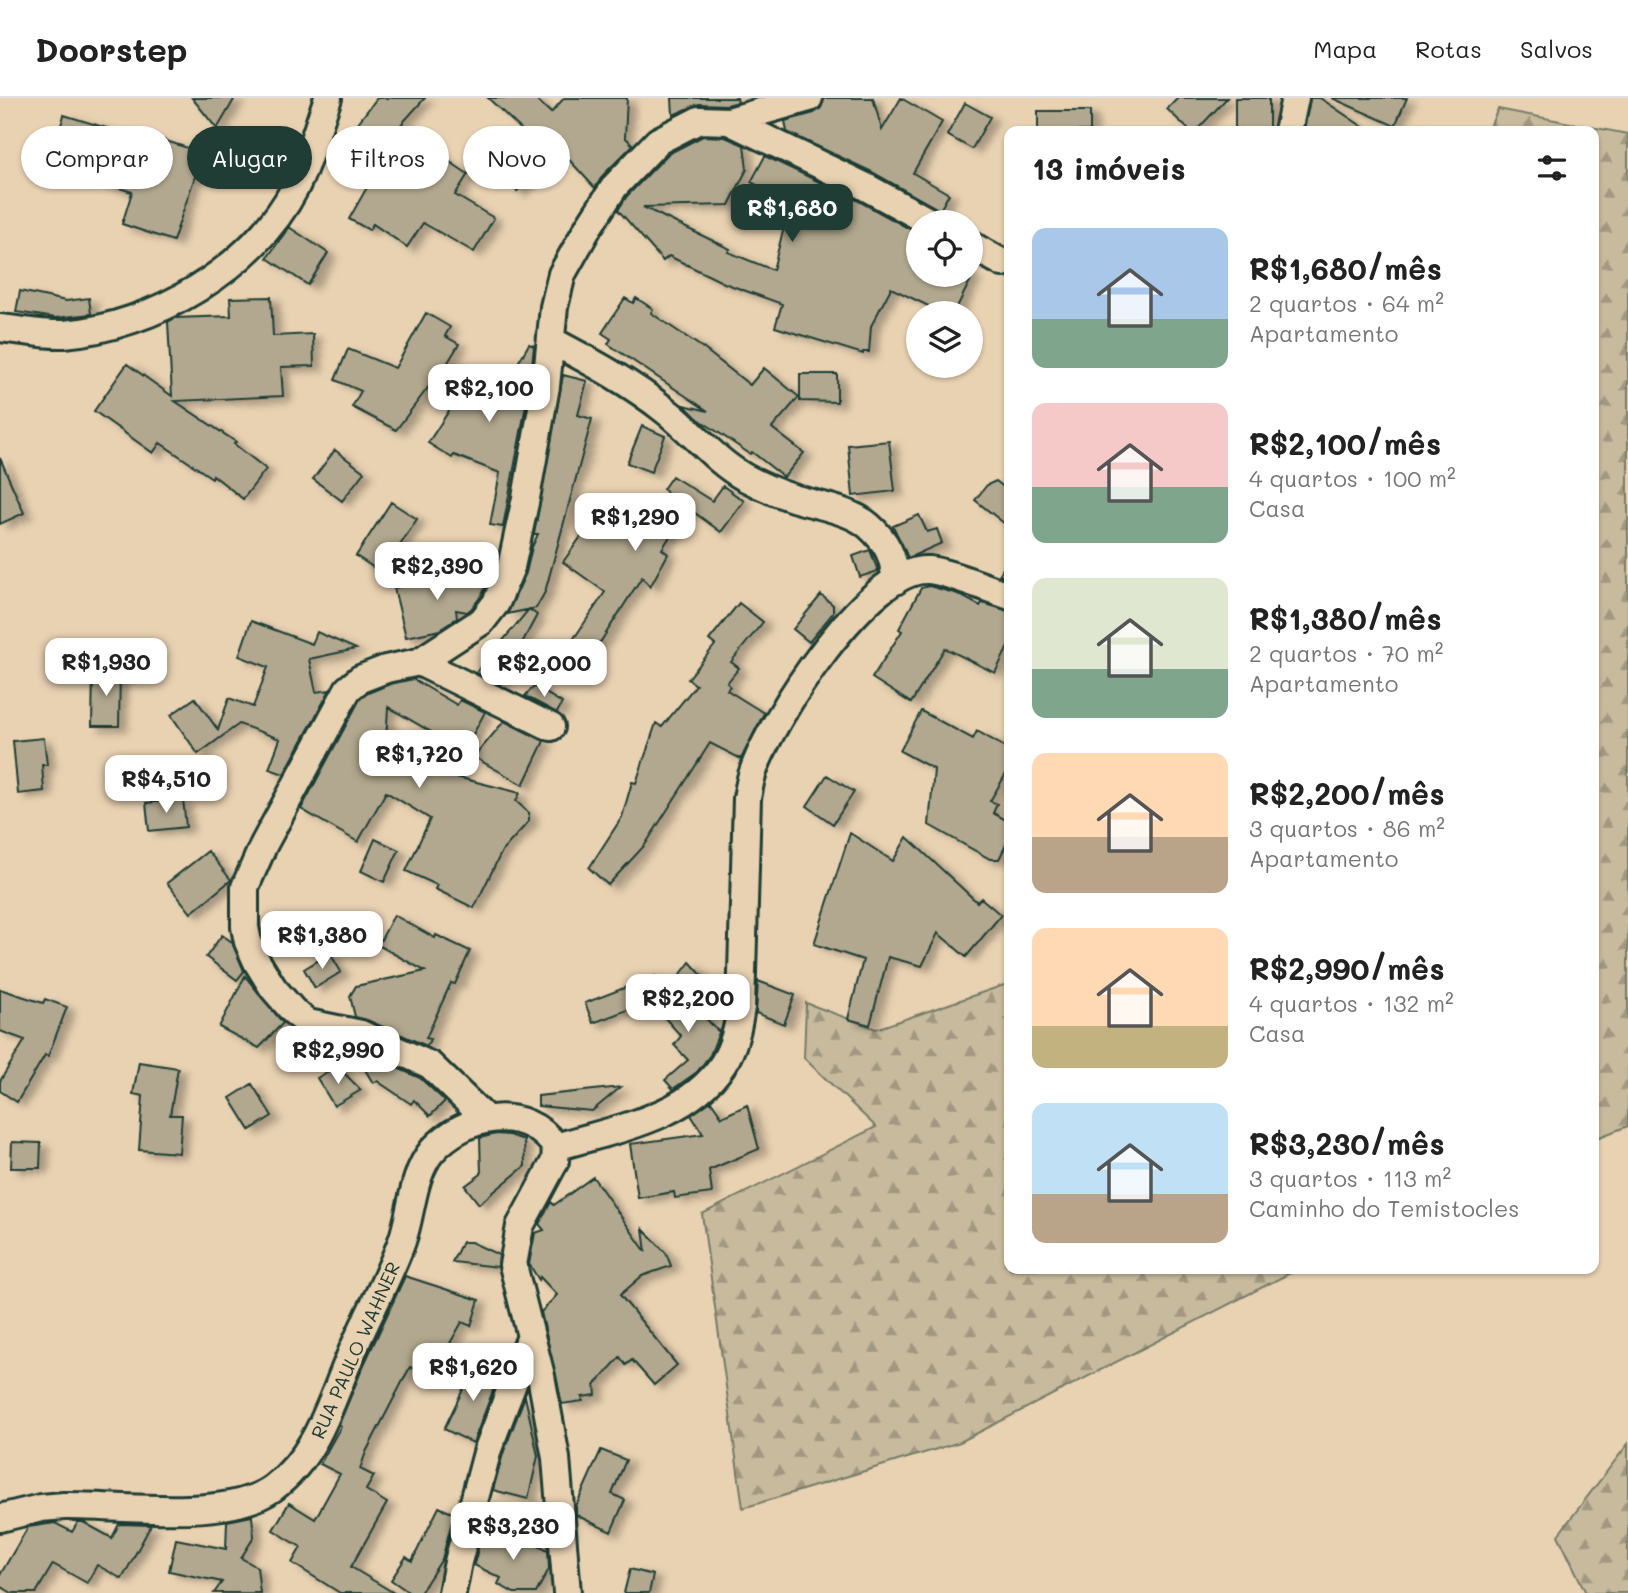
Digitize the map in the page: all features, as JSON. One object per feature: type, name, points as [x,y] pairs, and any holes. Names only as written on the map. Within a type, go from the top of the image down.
[{"type":"street","points":[[0,328],[63,334],[148,315],[190,293],[229,266],[256,243],[278,216],[295,187],[328,98]]},
{"type":"street","points":[[567,1593],[556,1458],[541,1376],[513,1265],[520,1226],[555,1161],[556,1147],[547,1134],[529,1124],[508,1118],[485,1118],[430,1065],[361,1034],[308,1023],[300,1017],[273,988],[248,942],[245,927],[245,887],[259,855],[348,689],[360,679],[386,668],[419,662],[482,621],[496,603],[515,551],[552,341],[554,307],[562,274],[615,186],[658,141],[699,120],[729,121],[810,98]]},
{"type":"street","points":[[1289,126],[1295,98]]},
{"type":"street","points":[[729,121],[908,210]]},
{"type":"street","points":[[983,252],[1003,263]]},
{"type":"street","points":[[552,341],[616,374],[667,412],[711,452],[746,478],[792,497],[835,509],[866,523],[887,545],[895,567],[895,581]]},
{"type":"street","points":[[556,1147],[652,1117],[680,1105],[703,1088],[724,1063],[736,1034],[741,1007],[747,798],[752,773],[779,722],[827,645],[869,599],[909,574],[928,570],[1004,594]]},
{"type":"street","points":[[958,579],[1004,606]]},
{"type":"street","points":[[419,662],[551,727]]},
{"type":"street","name":"RUA PAULO WAHNER","points":[[0,1518],[31,1510],[64,1506],[215,1508],[241,1504],[270,1490],[292,1472],[311,1447],[327,1416],[356,1343],[385,1285],[403,1238],[421,1172],[431,1152],[449,1137],[485,1118]]},
{"type":"street","points":[[452,1593],[488,1449],[531,1336]]},
{"type":"green space","points":[[1498,109],[1586,126],[1490,126]]},
{"type":"green space","points":[[1599,128],[1628,134],[1628,1126],[1599,1137]]},
{"type":"green space","points":[[1004,985],[1004,1274],[1288,1274],[960,1442],[743,1508],[702,1214],[876,1127],[804,1058],[806,1003],[876,1029]]},
{"type":"green space","points":[[1628,1444],[1628,1593],[1586,1593],[1558,1535]]},
{"type":"building","points":[[192,98],[235,98],[219,126],[215,126]]},
{"type":"building","points":[[377,98],[425,98],[400,126],[356,126]]},
{"type":"building","points":[[488,98],[535,98],[551,113],[564,98],[627,98],[625,137],[633,145],[603,175],[595,188],[570,161],[570,126],[518,126]]},
{"type":"building","points":[[672,98],[737,98],[738,102],[727,105],[699,104],[673,115]]},
{"type":"building","points":[[824,98],[873,98],[882,130],[901,98],[942,122],[913,173],[949,194],[940,210],[872,172],[787,132],[785,121],[814,113],[821,108]]},
{"type":"building","points":[[1178,98],[1227,98],[1201,126],[1185,126],[1167,109]]},
{"type":"building","points":[[1235,98],[1269,98],[1269,126],[1235,126]]},
{"type":"building","points":[[1310,98],[1320,98],[1362,126],[1305,126]]},
{"type":"building","points":[[1332,98],[1407,98],[1395,126]]},
{"type":"building","points":[[965,103],[990,117],[972,149],[947,135]]},
{"type":"building","points":[[1038,111],[1090,111],[1090,126],[1038,126]]},
{"type":"building","points":[[64,115],[100,126],[61,126]]},
{"type":"building","points":[[703,136],[725,137],[744,145],[747,169],[729,205],[643,207],[730,249],[728,252],[773,270],[790,203],[751,182],[765,156],[906,227],[906,287],[967,287],[960,301],[918,301],[891,288],[871,326],[869,352],[863,354],[775,327],[782,304],[724,283],[669,256],[663,261],[618,210],[627,196],[668,154]]},
{"type":"building","points":[[173,143],[187,148],[187,189],[191,189],[173,241],[122,224],[132,192],[122,189],[173,189]]},
{"type":"building","points":[[449,161],[463,171],[463,182],[455,195],[494,218],[474,252],[423,223],[407,247],[373,224],[369,230],[349,219],[366,189],[449,189]]},
{"type":"building","points":[[289,227],[328,253],[308,285],[267,258]]},
{"type":"building","points":[[20,291],[66,301],[89,298],[91,314],[56,318],[16,312]]},
{"type":"building","points":[[271,297],[273,336],[313,334],[314,366],[281,367],[283,396],[175,401],[236,442],[234,444],[266,469],[243,499],[213,475],[212,478],[160,443],[153,453],[94,411],[127,364],[172,396],[168,322],[175,318],[231,316],[230,298]]},
{"type":"building","points":[[625,298],[633,303],[636,298],[653,309],[651,313],[703,348],[750,385],[764,368],[799,397],[772,428],[804,453],[784,477],[752,452],[750,454],[697,418],[684,405],[708,411],[608,344],[611,339],[602,333]]},
{"type":"building","points":[[426,313],[450,327],[445,336],[459,344],[441,374],[439,373],[396,430],[352,407],[361,391],[335,380],[348,349],[395,368]]},
{"type":"building","points":[[529,344],[534,346],[530,384],[503,527],[490,525],[500,473],[454,455],[452,458],[428,443],[463,389],[445,377],[515,368]]},
{"type":"building","points":[[800,374],[837,374],[837,402],[800,401]]},
{"type":"building","points":[[563,375],[587,381],[578,415],[592,419],[545,592],[536,608],[507,614],[526,573],[538,534],[534,534]]},
{"type":"building","points":[[642,426],[665,436],[651,472],[627,463]]},
{"type":"building","points":[[889,441],[895,491],[853,496],[848,445]]},
{"type":"building","points":[[335,450],[364,472],[342,501],[313,479]]},
{"type":"building","points":[[0,458],[24,513],[0,524]]},
{"type":"building","points":[[672,476],[712,501],[723,486],[744,501],[721,532],[688,508],[662,549],[668,554],[650,587],[642,577],[601,641],[588,652],[558,657],[605,592],[563,562],[604,504],[642,531],[667,492],[663,489]]},
{"type":"building","points":[[996,481],[1004,487],[1004,523],[975,500],[987,485]]},
{"type":"building","points":[[391,502],[417,519],[382,573],[356,556]]},
{"type":"building","points":[[919,515],[927,532],[937,529],[942,543],[908,558],[893,526]]},
{"type":"building","points":[[870,550],[878,571],[860,577],[853,556]]},
{"type":"building","points":[[445,577],[490,577],[482,595],[467,612],[456,610],[457,618],[440,630],[406,637],[394,588]]},
{"type":"building","points":[[929,586],[958,594],[980,606],[982,603],[1004,609],[1004,655],[995,673],[945,648],[911,703],[872,678],[902,631],[899,629],[921,588]]},
{"type":"building","points":[[821,595],[833,605],[833,613],[809,642],[793,629]]},
{"type":"building","points":[[739,603],[763,622],[731,662],[739,668],[727,683],[730,686],[727,690],[764,713],[741,759],[710,743],[645,845],[608,885],[589,868],[622,817],[632,782],[636,783],[656,723],[662,727],[696,685],[688,679],[715,645],[709,640]]},
{"type":"building","points":[[529,609],[537,615],[500,684],[476,673]]},
{"type":"building","points":[[251,621],[312,644],[317,632],[356,649],[309,659],[316,692],[330,690],[284,774],[269,769],[280,739],[239,724],[198,754],[171,715],[195,698],[218,730],[229,698],[253,707],[268,667],[239,656]]},
{"type":"building","points":[[93,670],[120,671],[119,726],[92,726]]},
{"type":"building","points":[[413,679],[457,705],[460,700],[485,712],[464,751],[388,707],[385,759],[520,793],[516,801],[529,813],[529,821],[502,851],[474,908],[435,889],[437,885],[406,871],[430,819],[386,792],[358,842],[301,809],[360,699],[390,684]]},
{"type":"building","points":[[534,686],[562,703],[557,713],[525,696]]},
{"type":"building","points":[[921,711],[973,739],[977,731],[1004,747],[1004,777],[990,801],[997,804],[993,813],[1004,819],[1004,849],[999,859],[990,859],[929,825],[934,769],[900,751]]},
{"type":"building","points":[[504,721],[544,741],[523,785],[474,757]]},
{"type":"building","points":[[44,738],[47,765],[42,765],[44,791],[18,794],[13,741]]},
{"type":"building","points":[[827,775],[854,792],[833,824],[807,806]]},
{"type":"building","points":[[183,799],[186,827],[149,831],[146,803]]},
{"type":"building","points":[[850,833],[893,861],[907,837],[977,902],[981,898],[1001,915],[966,957],[938,933],[922,966],[888,957],[870,1025],[848,1019],[863,960],[814,944]]},
{"type":"building","points":[[375,839],[399,850],[384,882],[361,871]]},
{"type":"building","points":[[208,851],[231,880],[191,913],[167,883]]},
{"type":"building","points":[[394,915],[435,938],[436,935],[470,951],[455,984],[451,983],[426,1038],[430,1039],[427,1046],[355,1017],[350,996],[356,986],[425,971],[378,945]]},
{"type":"building","points":[[222,935],[232,942],[244,971],[237,980],[206,957]]},
{"type":"building","points":[[330,953],[341,972],[315,988],[304,969]]},
{"type":"building","points":[[690,962],[725,1001],[725,1002],[674,983]]},
{"type":"building","points":[[245,976],[283,1023],[259,1048],[219,1027]]},
{"type":"building","points":[[655,976],[662,997],[593,1023],[585,1003]]},
{"type":"building","points":[[758,981],[795,995],[784,1024],[756,1013]]},
{"type":"building","points":[[673,984],[719,1032],[720,1030],[710,1055],[697,1072],[673,1089],[665,1080],[688,1060],[674,1045],[681,1036],[656,1008]]},
{"type":"building","points":[[0,989],[43,1003],[45,999],[67,1007],[48,1056],[45,1055],[17,1102],[0,1091],[0,1081],[25,1040],[0,1031]]},
{"type":"building","points":[[352,1048],[420,1078],[445,1101],[430,1116],[414,1100],[411,1104],[377,1081],[373,1083]]},
{"type":"building","points":[[139,1062],[178,1068],[170,1115],[182,1115],[179,1153],[139,1150],[143,1096],[133,1094]]},
{"type":"building","points":[[337,1066],[361,1090],[334,1106],[317,1078]]},
{"type":"building","points":[[252,1084],[272,1116],[250,1130],[230,1098]]},
{"type":"building","points":[[621,1087],[592,1111],[538,1106],[538,1096]]},
{"type":"building","points":[[711,1101],[722,1117],[747,1105],[759,1149],[709,1170],[712,1193],[675,1198],[674,1192],[638,1198],[630,1144],[703,1134],[691,1115]]},
{"type":"building","points":[[496,1134],[524,1140],[525,1166],[479,1204],[465,1186],[481,1174],[480,1138]]},
{"type":"building","points":[[12,1142],[41,1143],[40,1168],[11,1168]]},
{"type":"building","points":[[593,1177],[646,1252],[643,1229],[666,1253],[671,1266],[642,1276],[620,1295],[677,1365],[654,1385],[632,1360],[626,1365],[620,1357],[595,1385],[596,1395],[582,1397],[583,1401],[562,1404],[541,1312],[557,1295],[540,1277],[539,1280],[529,1264],[535,1233],[544,1230],[539,1224],[551,1202],[554,1205]]},
{"type":"building","points":[[462,1242],[471,1242],[499,1255],[498,1267],[452,1262]]},
{"type":"building","points":[[405,1276],[479,1300],[471,1326],[462,1322],[431,1377],[410,1367],[360,1469],[374,1476],[366,1490],[387,1503],[351,1567],[394,1593],[340,1593],[292,1563],[301,1547],[273,1530],[289,1503],[315,1519],[340,1474],[320,1464],[341,1426],[339,1424],[362,1369]]},
{"type":"building","points":[[476,1362],[497,1370],[494,1378],[497,1380],[473,1443],[444,1429]]},
{"type":"building","points":[[525,1396],[538,1456],[528,1499],[493,1490],[503,1454]]},
{"type":"building","points":[[601,1450],[626,1460],[612,1494],[625,1500],[611,1532],[576,1515],[576,1506]]},
{"type":"building","points":[[439,1507],[454,1514],[442,1559],[420,1593],[410,1593],[391,1580],[406,1557],[412,1561]]},
{"type":"building","points":[[252,1516],[254,1537],[241,1558],[257,1567],[260,1593],[214,1593],[222,1582],[169,1571],[176,1539],[226,1549],[227,1521]]},
{"type":"building","points":[[78,1522],[83,1522],[112,1538],[119,1524],[151,1525],[122,1579],[97,1565],[87,1583],[53,1564],[36,1593],[12,1593],[0,1586],[0,1575],[28,1527],[55,1523],[72,1532]]},
{"type":"building","points":[[483,1528],[518,1545],[523,1537],[548,1550],[549,1569],[536,1593],[514,1593],[498,1584],[501,1578],[474,1565]]},
{"type":"building","points":[[630,1569],[653,1575],[649,1593],[624,1593]]}]
